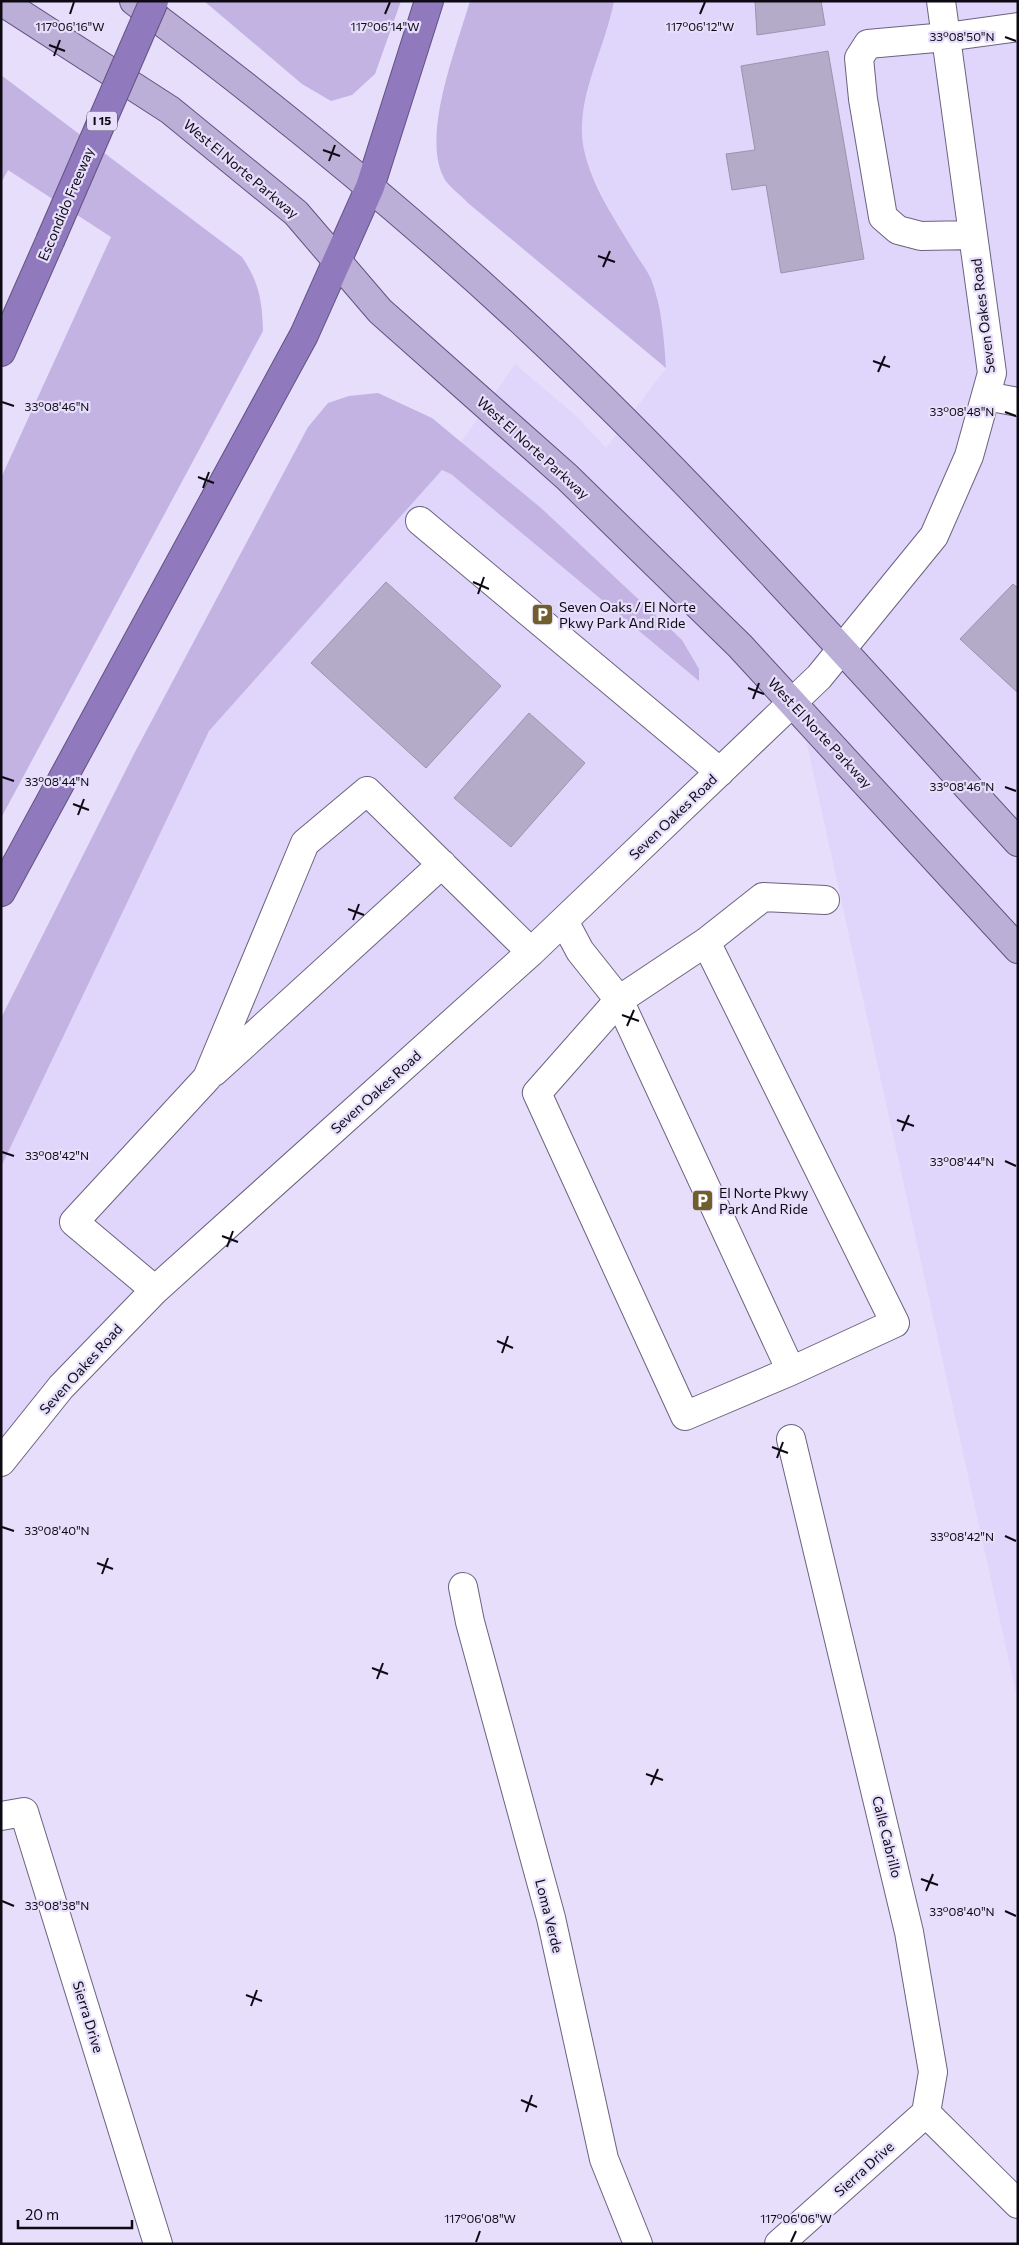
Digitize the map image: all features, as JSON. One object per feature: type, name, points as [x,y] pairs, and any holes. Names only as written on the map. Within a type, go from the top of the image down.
[{"type":"highway","name":"Escondido Freeway","points":[[1,352],[154,1]]},
{"type":"highway","points":[[1,892],[299,346],[370,187],[429,1]]},
{"type":"main road","name":"West El Norte Parkway","points":[[2,1],[170,110],[296,213],[380,311],[567,477],[740,646],[1018,949]]},
{"type":"main road","points":[[134,1],[216,62],[426,234],[588,385],[659,456],[1018,842]]},
{"type":"street","name":"Seven Oakes Road","points":[[1,1462],[61,1387],[155,1290],[531,952],[819,677],[934,536],[969,456],[992,373],[941,1]]},
{"type":"street","points":[[973,235],[921,236],[898,230],[883,217],[863,99],[859,58],[868,44],[946,37],[1018,27]]},
{"type":"street","points":[[986,396],[1018,402]]},
{"type":"street","points":[[420,522],[720,772]]},
{"type":"street","points":[[207,1078],[305,842],[367,791],[531,952]]},
{"type":"street","points":[[155,1290],[74,1222],[207,1078],[442,864]]},
{"type":"street","points":[[706,942],[895,1323],[791,1371],[685,1416],[537,1093],[619,1000],[706,942],[763,897],[824,900]]},
{"type":"street","points":[[564,921],[580,951],[619,1000],[791,1371]]},
{"type":"street","name":"Calle Cabrillo","points":[[791,1439],[909,1932],[933,2072],[926,2113]]},
{"type":"street","name":"Loma Verde","points":[[463,1588],[470,1622],[551,1918],[604,2159],[638,2244]]},
{"type":"street","name":"Sierra Drive","points":[[1,1816],[24,1812],[158,2244]]},
{"type":"street","points":[[926,2113],[1018,2204]]},
{"type":"street","name":"Sierra Drive","points":[[780,2244],[926,2113]]},
{"type":"shaded area","points":[[204,1],[401,1],[375,74],[352,95],[331,101],[302,84]]},
{"type":"shaded area","points":[[470,1],[614,1],[587,93],[582,125],[583,141],[586,158],[600,192],[617,224],[651,279],[660,312],[666,368],[468,203],[445,180],[438,158],[439,114],[450,65]]},
{"type":"shaded area","points":[[614,1],[1018,1],[1018,1702],[797,699],[155,1290],[1,1462],[1,1167],[209,731],[442,470],[515,364],[576,416],[606,448],[666,368],[662,320],[585,159],[581,127],[589,80],[609,25]]},
{"type":"shaded area","points":[[1,75],[242,257],[256,283],[262,310],[263,331],[1,818],[1,478],[111,237],[8,170],[1,183]]},
{"type":"shaded area","points":[[378,393],[432,418],[541,508],[682,640],[699,669],[699,681],[451,474],[442,470],[209,731],[1,1167],[1,1018],[135,752],[308,427],[328,403],[349,396]]},
{"type":"building","points":[[755,1],[821,1],[825,25],[757,35]]},
{"type":"building","points":[[828,51],[864,259],[781,273],[766,185],[732,190],[726,154],[755,150],[741,66]]},
{"type":"building","points":[[386,582],[501,686],[426,768],[311,663]]},
{"type":"building","points":[[1013,584],[1018,588],[1018,693],[960,639]]},
{"type":"building","points":[[529,713],[585,763],[511,847],[454,798]]},
{"type":"place","name":"Seven Oaks / El Norte Pkwy Park And Ride","points":[[543,615]]},
{"type":"place","name":"El Norte Pkwy Park And Ride","points":[[703,1201]]}]
